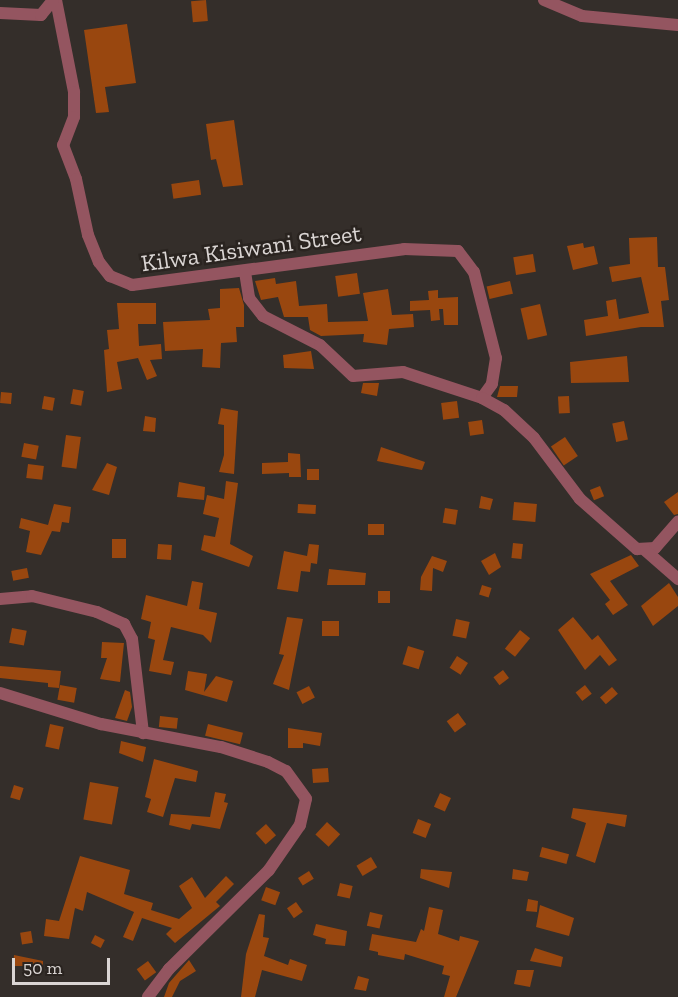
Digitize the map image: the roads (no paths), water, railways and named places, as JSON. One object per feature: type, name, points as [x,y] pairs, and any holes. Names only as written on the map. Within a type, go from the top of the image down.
[{"type":"street","points":[[46,14],[54,0]]},
{"type":"street","name":"Kilwa Kisiwani Street","points":[[54,0],[74,99],[74,117],[63,145],[76,179],[87,235],[105,270],[122,283],[132,285],[245,272],[404,249],[458,251],[474,272],[496,358],[492,384],[482,398]]},
{"type":"street","points":[[544,0],[590,18],[678,25]]},
{"type":"street","points":[[0,13],[46,14]]},
{"type":"street","points":[[46,14],[62,45]]},
{"type":"street","points":[[245,272],[249,298],[263,316],[320,345],[353,376],[404,372],[482,398],[521,423],[580,499],[637,549],[646,551],[678,579]]},
{"type":"street","points":[[646,551],[655,548],[678,522]]},
{"type":"street","points":[[0,599],[32,597],[97,612],[124,624],[132,639],[143,733]]},
{"type":"street","points":[[0,693],[100,724],[221,747],[268,762],[286,771],[306,800],[300,825],[269,870],[169,969],[148,997]]}]
